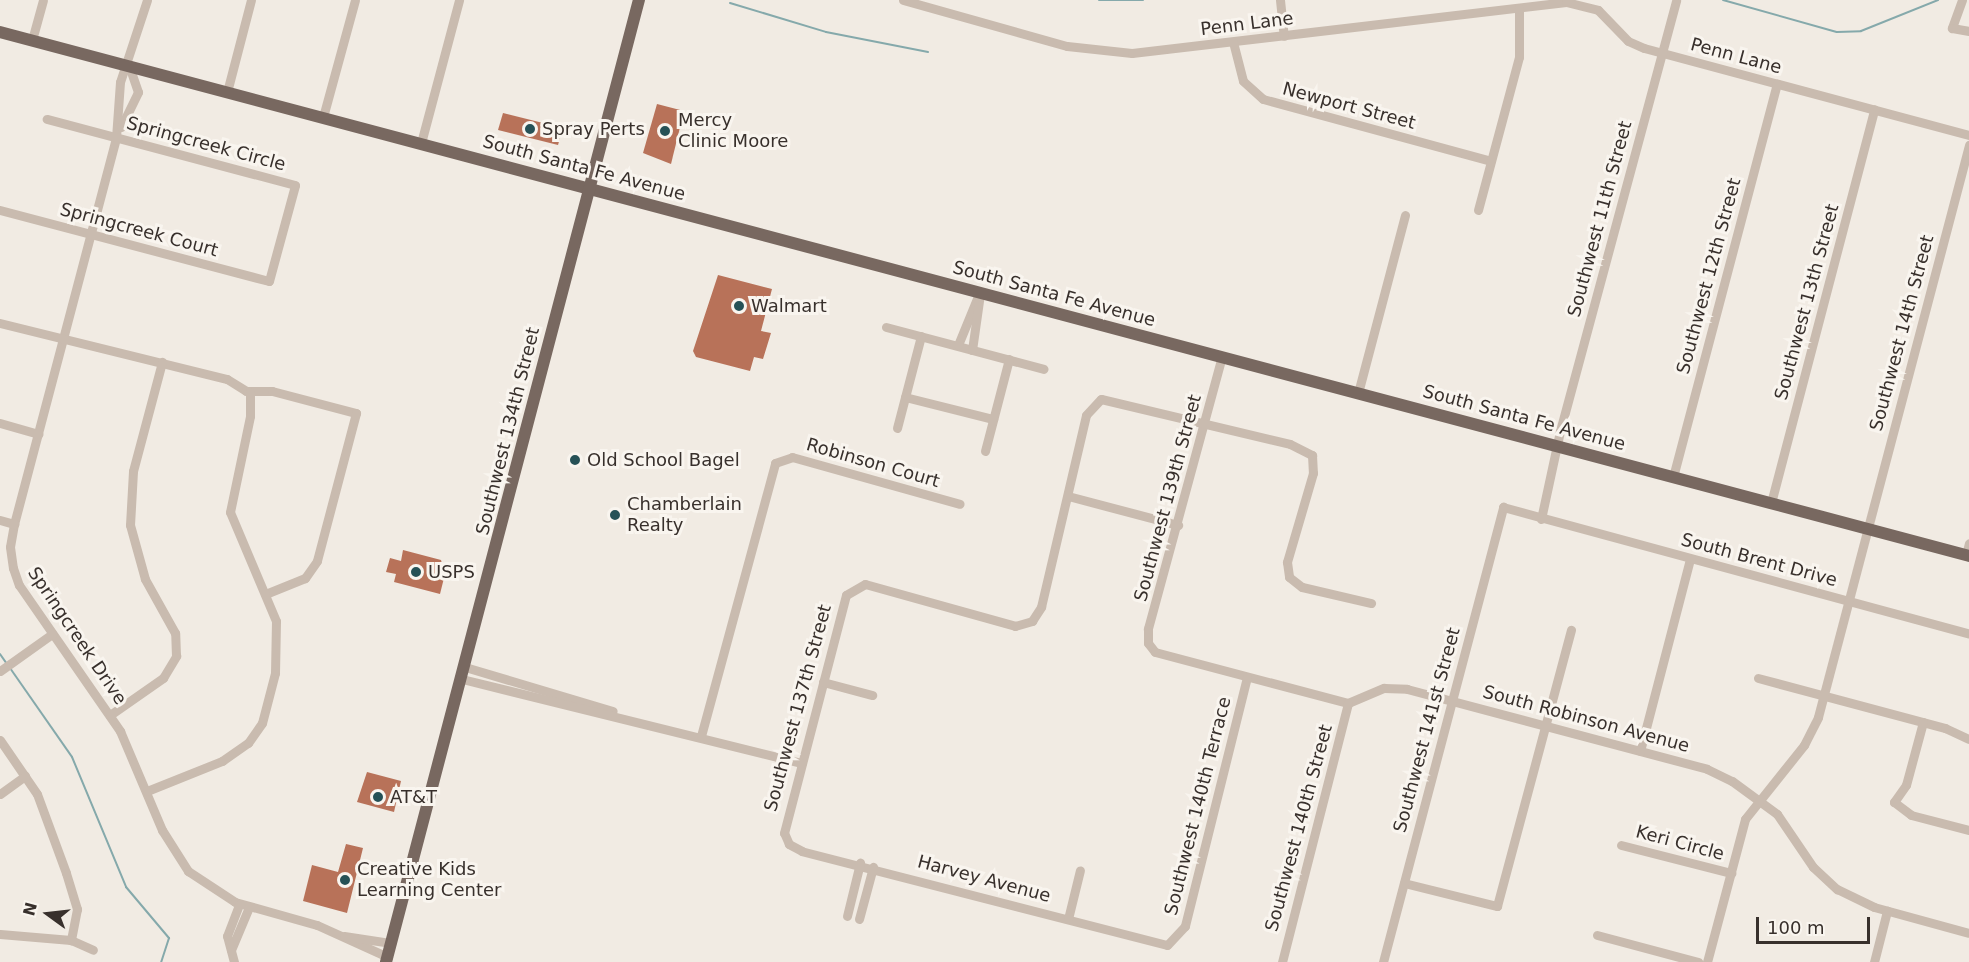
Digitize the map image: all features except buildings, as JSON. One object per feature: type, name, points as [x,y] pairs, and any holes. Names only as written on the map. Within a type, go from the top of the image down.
[{"type":"main road","name":"Southwest 134th Street","points":[[387,960],[639,0]]},
{"type":"main road","name":"South Santa Fe Avenue","points":[[0,32],[589,187],[980,294],[1222,356],[1558,447],[1868,528],[1968,551]]},
{"type":"street","points":[[32,40],[43,0]]},
{"type":"street","points":[[129,66],[147,0]]},
{"type":"street","points":[[226,92],[251,0]]},
{"type":"street","points":[[323,117],[355,0]]},
{"type":"street","points":[[421,143],[459,0]]},
{"type":"street","name":"Penn Lane","points":[[903,0],[1084,50],[1132,53],[1566,2],[1590,7],[1628,41],[1661,53],[1969,135]]},
{"type":"street","points":[[1280,0],[1284,36]]},
{"type":"street","name":"Southwest 11th Street","points":[[1558,447],[1676,0]]},
{"type":"street","points":[[1961,1],[1952,28],[1969,31]]},
{"type":"street","points":[[1478,210],[1519,57],[1519,8]]},
{"type":"street","name":"Newport Street","points":[[1233,42],[1239,74],[1263,99],[1491,161]]},
{"type":"street","name":"Springcreek Drive","points":[[129,66],[120,82],[116,138],[14,524],[10,547],[15,577],[52,634],[110,715],[178,859],[210,890],[239,904],[341,936],[392,943]]},
{"type":"street","name":"Springcreek Drive","points":[[116,138],[138,92],[129,66]]},
{"type":"street","name":"Southwest 12th Street","points":[[1673,477],[1777,84]]},
{"type":"street","name":"Southwest 13th Street","points":[[1771,503],[1874,110]]},
{"type":"street","name":"Springcreek Circle","points":[[47,119],[295,185],[269,281]]},
{"type":"street","name":"Southwest 14th Street","points":[[1707,962],[1745,819],[1808,737],[1824,695],[1969,145]]},
{"type":"street","name":"Springcreek Court","points":[[0,210],[269,281]]},
{"type":"street","points":[[1358,393],[1405,215]]},
{"type":"street","points":[[958,345],[980,294]]},
{"type":"street","points":[[972,350],[980,294]]},
{"type":"street","points":[[0,323],[227,379],[250,392],[272,391],[356,413],[314,567],[300,580],[268,593]]},
{"type":"street","points":[[886,327],[1044,369]]},
{"type":"street","points":[[897,428],[921,336]]},
{"type":"street","name":"Southwest 139th Street","points":[[1222,356],[1148,629],[1150,647],[1163,657],[1247,677]]},
{"type":"street","points":[[985,451],[1009,359]]},
{"type":"street","points":[[110,715],[163,678],[176,656],[175,633],[145,579],[130,525],[133,471],[162,362]]},
{"type":"street","points":[[147,791],[232,756],[258,730],[277,662],[276,621],[268,593],[236,535],[230,512],[250,416],[250,392]]},
{"type":"street","points":[[905,397],[993,419]]},
{"type":"street","points":[[1178,525],[1068,496],[1086,415],[1097,401],[1114,399],[1290,444],[1312,455],[1313,473],[1287,562],[1289,577],[1302,587],[1371,603]]},
{"type":"street","points":[[0,423],[38,434]]},
{"type":"street","points":[[1541,519],[1558,447]]},
{"type":"street","name":"Robinson Court","points":[[701,736],[769,473],[778,460],[792,457],[960,504]]},
{"type":"street","name":"Southwest 137th Street","points":[[786,840],[784,828],[843,603],[855,587],[872,586],[1015,626],[1032,621],[1041,607],[1068,496]]},
{"type":"street","name":"South Brent Drive","points":[[1503,507],[1968,633]]},
{"type":"street","name":"Southwest 141st Street","points":[[1383,962],[1503,507]]},
{"type":"street","points":[[0,520],[14,524]]},
{"type":"street","points":[[1640,751],[1690,559]]},
{"type":"street","points":[[1404,883],[1497,906],[1571,630]]},
{"type":"street","points":[[2,669],[52,634]]},
{"type":"street","points":[[464,673],[802,763]]},
{"type":"street","points":[[1247,677],[1348,703]]},
{"type":"street","name":"Southwest 140th Terrace","points":[[1175,941],[1185,926],[1247,677]]},
{"type":"street","points":[[1758,678],[1923,722],[1969,740]]},
{"type":"street","points":[[823,682],[872,695]]},
{"type":"street","name":"South Robinson Avenue","points":[[1348,703],[1390,687],[1452,701],[1714,772],[1759,800],[1791,829],[1828,883],[1887,911],[1969,933]]},
{"type":"street","name":"Southwest 140th Street","points":[[1282,962],[1348,703]]},
{"type":"street","points":[[1923,722],[1906,785],[1894,802],[1911,815],[1969,830]]},
{"type":"street","points":[[0,740],[37,794],[76,902],[70,940]]},
{"type":"street","points":[[0,794],[25,776]]},
{"type":"street","name":"Harvey Avenue","points":[[786,840],[802,851],[860,863],[1068,918],[1155,944],[1175,941]]},
{"type":"street","name":"Keri Circle","points":[[1621,845],[1731,873]]},
{"type":"street","points":[[847,916],[860,863]]},
{"type":"street","points":[[859,919],[873,867]]},
{"type":"street","points":[[1068,918],[1080,870]]},
{"type":"street","points":[[851,899],[863,902]]},
{"type":"street","points":[[234,962],[227,936],[239,904]]},
{"type":"street","points":[[231,950],[249,907]]},
{"type":"street","points":[[1874,962],[1887,911]]},
{"type":"street","points":[[0,934],[70,940],[93,950]]},
{"type":"street","points":[[1597,935],[1698,962]]},
{"type":"street","name":"Springcreek Drive","points":[[341,936],[387,960]]},
{"type":"waterway","points":[[1099,0],[1143,0]]},
{"type":"waterway","points":[[1723,0],[1837,32],[1861,31],[1938,0]]},
{"type":"waterway","points":[[730,3],[826,32],[928,52]]},
{"type":"waterway","points":[[0,654],[7,664]]},
{"type":"waterway","points":[[10,668],[72,757],[126,887],[169,938],[161,962]]},
{"type":"place","name":"Spray Perts","points":[[530,129]]},
{"type":"place","name":"Mercy Clinic Moore","points":[[665,131]]},
{"type":"place","name":"Walmart","points":[[739,306]]},
{"type":"place","name":"Old School Bagel","points":[[575,460]]},
{"type":"place","name":"Chamberlain Realty","points":[[615,515]]},
{"type":"place","name":"USPS","points":[[416,572]]},
{"type":"place","name":"AT&T","points":[[378,797]]},
{"type":"place","name":"Creative Kids Learning Center","points":[[345,880]]}]
